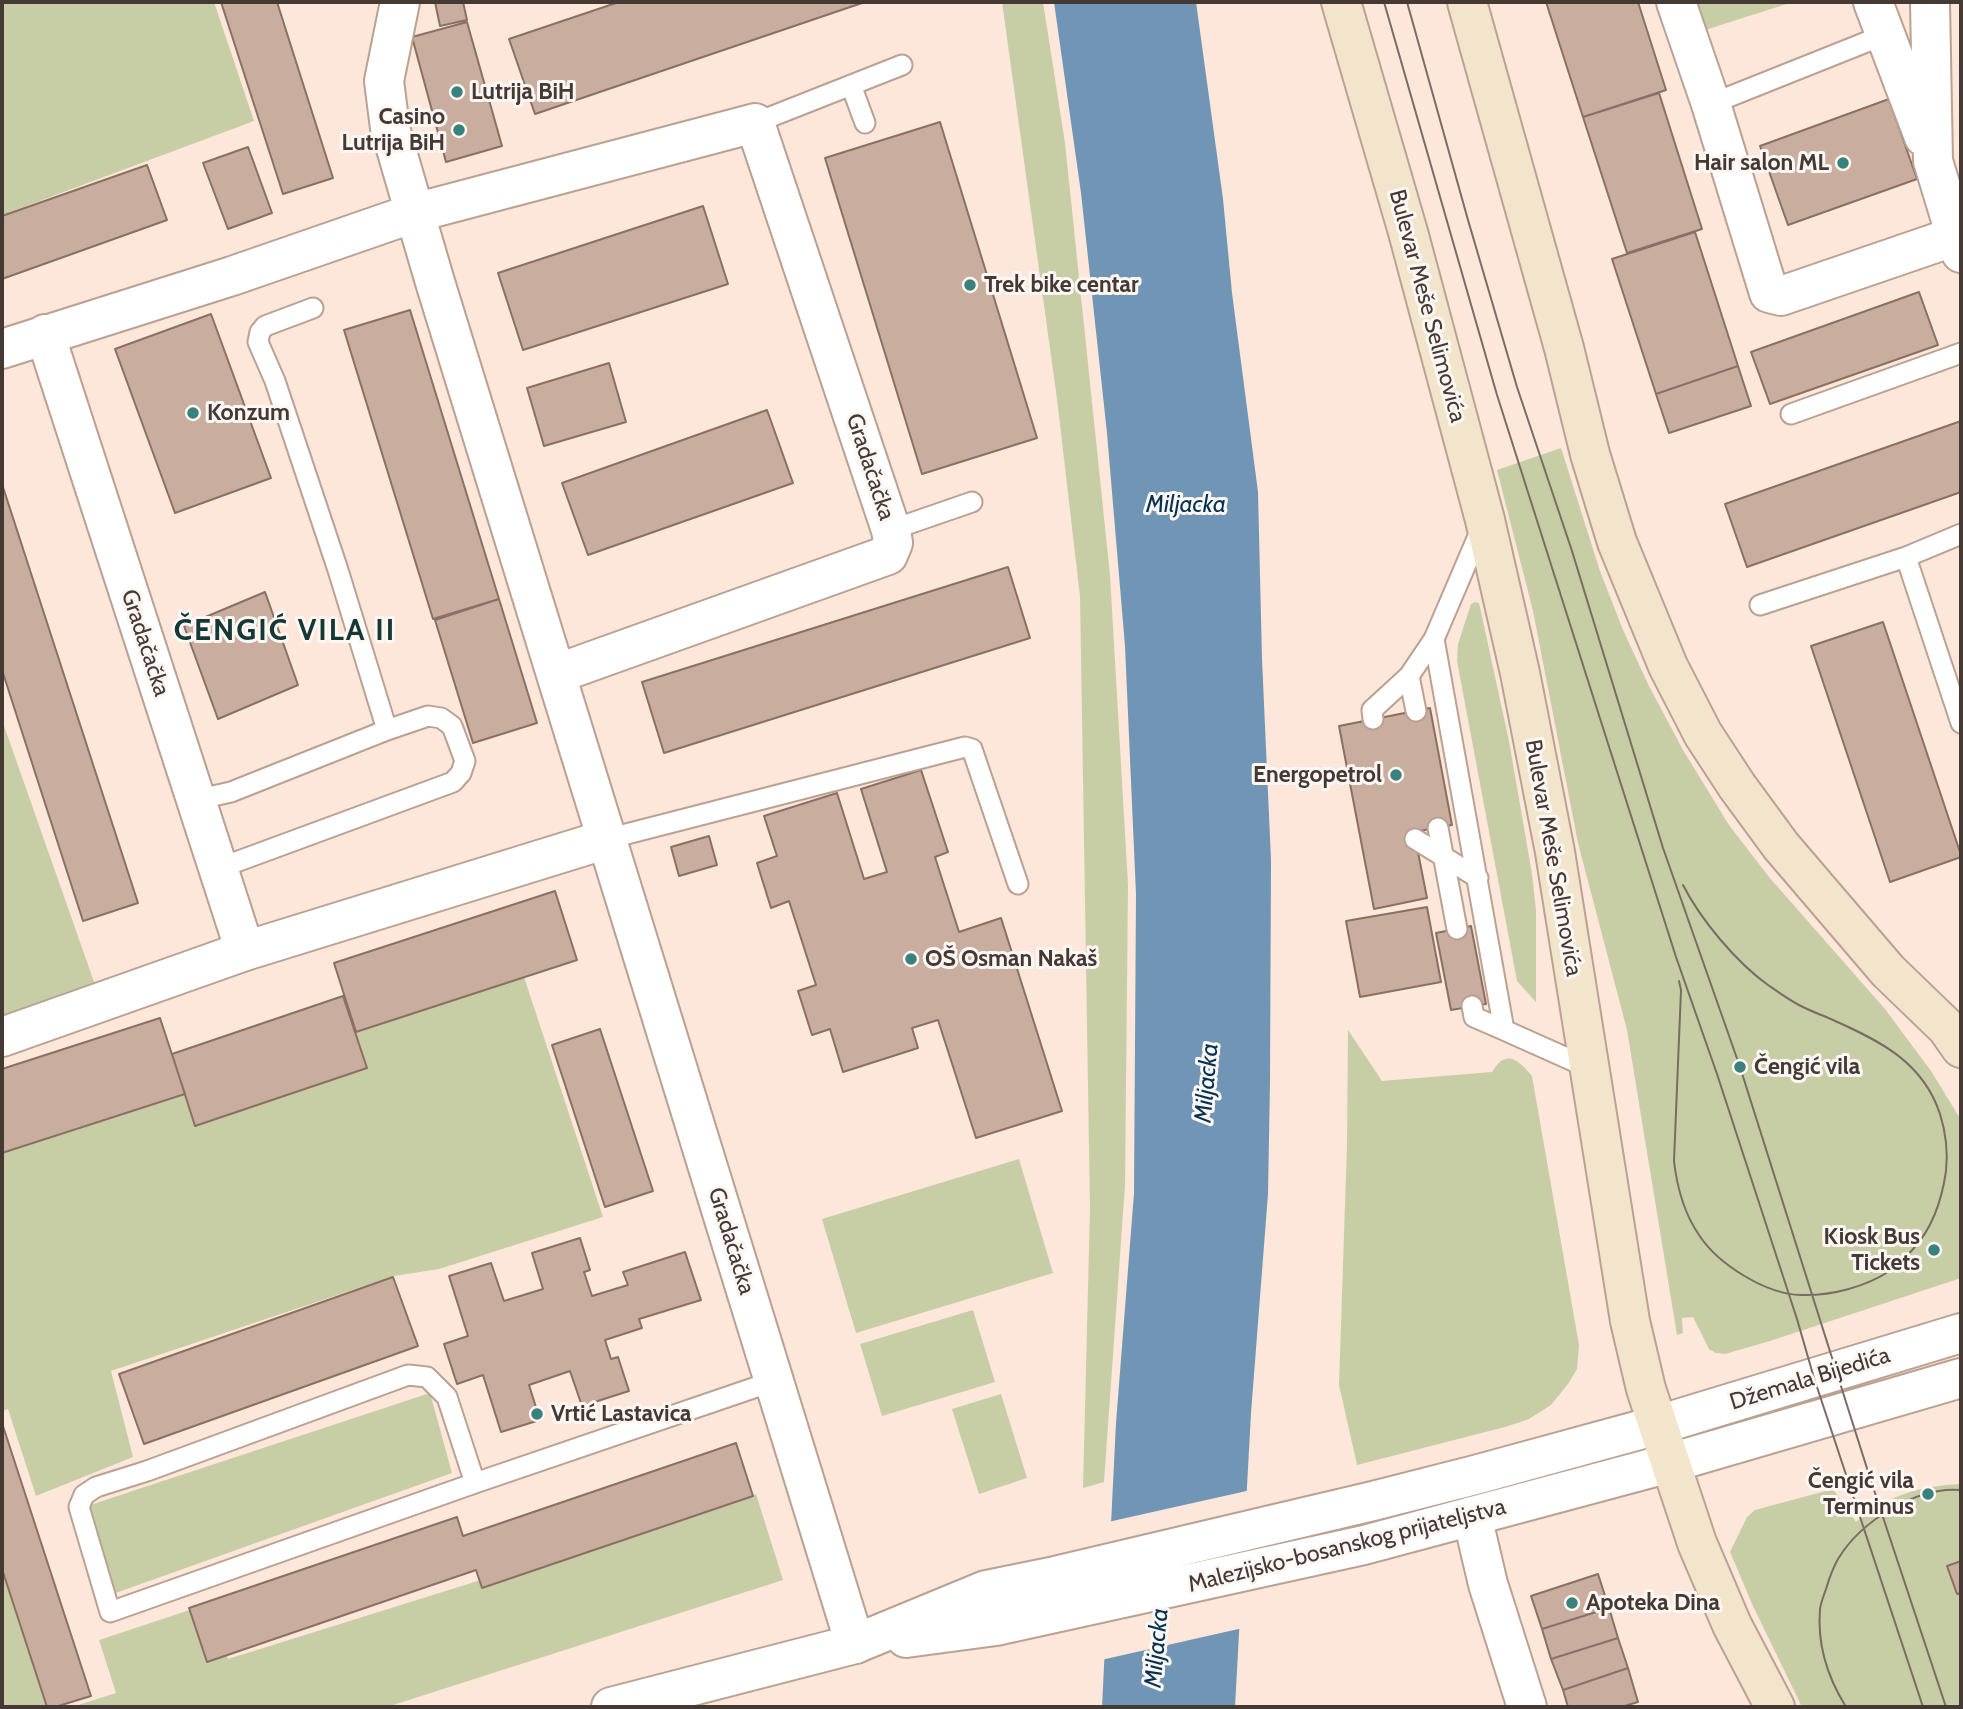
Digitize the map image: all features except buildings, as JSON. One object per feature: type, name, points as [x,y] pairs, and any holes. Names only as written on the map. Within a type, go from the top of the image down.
[{"type":"main road","name":"Bulevar Meše Selimovića","points":[[1341,2],[1408,232],[1485,520],[1520,673],[1555,852],[1630,1321],[1646,1389],[1698,1543],[1732,1625],[1775,1707]]},
{"type":"main road","points":[[1467,2],[1590,454],[1617,542],[1668,666],[1703,734],[1781,846],[1888,971],[1947,1028],[1961,1048]]},
{"type":"street","name":"Gradačačka","points":[[400,2],[384,81],[390,128],[855,1644]]},
{"type":"street","points":[[1676,2],[1711,104],[1769,293],[1781,296],[1958,245],[1933,161],[1879,18]]},
{"type":"street","points":[[1930,2],[1933,161]]},
{"type":"street","name":"Gradačačka","points":[[556,674],[888,555],[893,543],[891,530],[755,123]]},
{"type":"street","points":[[2,349],[232,276],[414,213],[755,123]]},
{"type":"street","name":"Gradačačka","points":[[45,334],[245,951]]},
{"type":"street","points":[[2,1037],[245,951],[607,839]]},
{"type":"street","name":"Džemala Bijedića","points":[[1658,1425],[1961,1333]]},
{"type":"street","name":"Džemala Bijedića","points":[[1670,1463],[1961,1378]]},
{"type":"street","name":"Malezijsko-bosanskog prijateljstva","points":[[855,1644],[986,1590],[1055,1576],[1475,1475],[1658,1425]]},
{"type":"street","name":"Malezijsko-bosanskog prijateljstva","points":[[611,1707],[855,1644],[996,1626],[1308,1558],[1670,1463]]},
{"type":"street","points":[[1472,1516],[1499,1619],[1527,1707]]},
{"type":"lane","points":[[1711,104],[1879,18]]},
{"type":"lane","points":[[755,123],[902,65]]},
{"type":"lane","points":[[851,85],[865,123]]},
{"type":"lane","points":[[313,308],[265,326],[260,332],[258,342],[275,380],[330,545],[387,730]]},
{"type":"lane","points":[[1791,414],[1961,354]]},
{"type":"lane","points":[[891,530],[972,502]]},
{"type":"lane","points":[[1373,719],[1372,710],[1409,676],[1434,639],[1485,520]]},
{"type":"lane","points":[[1760,605],[1906,556],[1961,534]]},
{"type":"lane","points":[[1906,556],[1961,723]]},
{"type":"lane","points":[[1434,639],[1504,1030]]},
{"type":"lane","points":[[1409,676],[1416,710]]},
{"type":"lane","points":[[195,800],[231,792],[428,716],[441,718],[452,726],[465,761],[453,782],[217,869]]},
{"type":"lane","points":[[607,839],[965,747],[972,749],[1018,884]]},
{"type":"lane","points":[[1438,828],[1457,929]]},
{"type":"lane","points":[[1415,838],[1478,878]]},
{"type":"lane","points":[[1472,1006],[1474,1017],[1589,1068]]},
{"type":"lane","points":[[475,1483],[447,1397],[427,1377],[408,1375],[96,1487],[84,1495],[79,1507],[110,1612],[774,1381]]},
{"type":"lane","points":[[1499,1619],[1509,1616],[1516,1621],[1544,1707]]},
{"type":"green space","points":[[2,2],[214,2],[254,121],[2,215]]},
{"type":"green space","points":[[1002,2],[1043,2],[1065,143],[1110,575],[1128,885],[1125,1185],[1104,1482],[1083,1488],[1090,1208],[1080,596],[1057,399]]},
{"type":"green space","points":[[1690,2],[1793,2],[1699,32]]},
{"type":"green space","points":[[1561,448],[1600,571],[1623,630],[1683,750],[1729,825],[1769,877],[1885,1009],[1931,1071],[1961,1120],[1961,1278],[1725,1354],[1709,1349],[1693,1317],[1682,1318],[1683,1333],[1677,1335],[1627,1030],[1578,843],[1533,611],[1497,470]]},
{"type":"green space","points":[[1479,603],[1509,741],[1532,874],[1536,910],[1536,1002],[1517,981],[1457,661],[1458,644],[1471,604]]},
{"type":"green space","points":[[2,720],[100,999],[2,1030]]},
{"type":"green space","points":[[524,977],[603,1217],[439,1269],[394,1276],[111,1371],[133,1457],[36,1496],[8,1409],[2,1411],[2,1154],[185,1095],[196,1126],[367,1068],[356,1033]]},
{"type":"green space","points":[[1348,1030],[1382,1081],[1492,1072],[1507,1058],[1517,1061],[1532,1076],[1579,1345],[1577,1369],[1568,1384],[1551,1405],[1529,1419],[1357,1465],[1339,1385]]},
{"type":"green space","points":[[1019,1159],[1053,1273],[856,1333],[822,1219]]},
{"type":"green space","points":[[973,1310],[995,1382],[882,1416],[860,1344]]},
{"type":"green space","points":[[430,1393],[452,1473],[110,1595],[84,1507]]},
{"type":"green space","points":[[1001,1394],[1027,1478],[979,1494],[952,1409]]},
{"type":"green space","points":[[1961,1484],[1961,1707],[1802,1707],[1730,1552],[1747,1517],[1755,1510],[1833,1489],[1856,1522],[1880,1505],[1905,1494],[1932,1487]]},
{"type":"green space","points":[[756,1494],[783,1580],[387,1707],[72,1707],[116,1693],[99,1640],[211,1603],[228,1659]]},
{"type":"green space","points":[[2,1549],[58,1707],[2,1707]]},
{"type":"water","name":"Miljacka","points":[[1054,2],[1196,2],[1258,492],[1271,860],[1268,1194],[1251,1413],[1235,1707],[1102,1707],[1116,1423],[1134,1193],[1136,894],[1125,646],[1107,433],[1081,193]]},
{"type":"pier","points":[[1251,1490],[1243,1628],[1101,1660],[1108,1522]]},
{"type":"tram line","points":[[1384,2],[1497,395],[1676,957],[1717,1074],[1923,1707]]},
{"type":"tram line","points":[[1407,2],[1517,387],[1572,551],[1663,848],[1740,1067],[1871,1481],[1946,1707]]},
{"type":"tram line","points":[[1679,981],[1681,990],[1674,1161],[1682,1200],[1689,1218],[1707,1246],[1744,1276],[1773,1289],[1801,1295],[1848,1289],[1871,1281],[1894,1268],[1921,1240],[1936,1212],[1942,1192],[1946,1171],[1946,1142],[1940,1114],[1932,1096],[1923,1080],[1898,1055],[1867,1036],[1795,1003],[1756,976],[1720,939],[1683,885]]},
{"type":"tram line","points":[[1846,1707],[1825,1660],[1820,1635],[1820,1609],[1838,1559],[1848,1545],[1875,1519],[1892,1509],[1926,1494],[1961,1490]]},
{"type":"place","name":"Lutrija BiH","points":[[457,92]]},
{"type":"place","name":"Casino Lutrija BiH","points":[[459,130]]},
{"type":"place","name":"Hair salon ML","points":[[1843,163]]},
{"type":"place","name":"Trek bike centar","points":[[970,285]]},
{"type":"place","name":"Konzum","points":[[193,413]]},
{"type":"place","name":"Energopetrol","points":[[1396,775]]},
{"type":"place","name":"OŠ Osman Nakaš","points":[[911,959]]},
{"type":"place","name":"Čengić vila","points":[[1740,1067]]},
{"type":"place","name":"Kiosk Bus Tickets","points":[[1934,1250]]},
{"type":"place","name":"Vrtić Lastavica","points":[[537,1414]]},
{"type":"place","name":"Čengić vila Terminus","points":[[1928,1494]]},
{"type":"place","name":"Apoteka Dina","points":[[1572,1603]]},
{"type":"district","name":"ČENGIĆ VILA II","points":[[285,631]]}]
